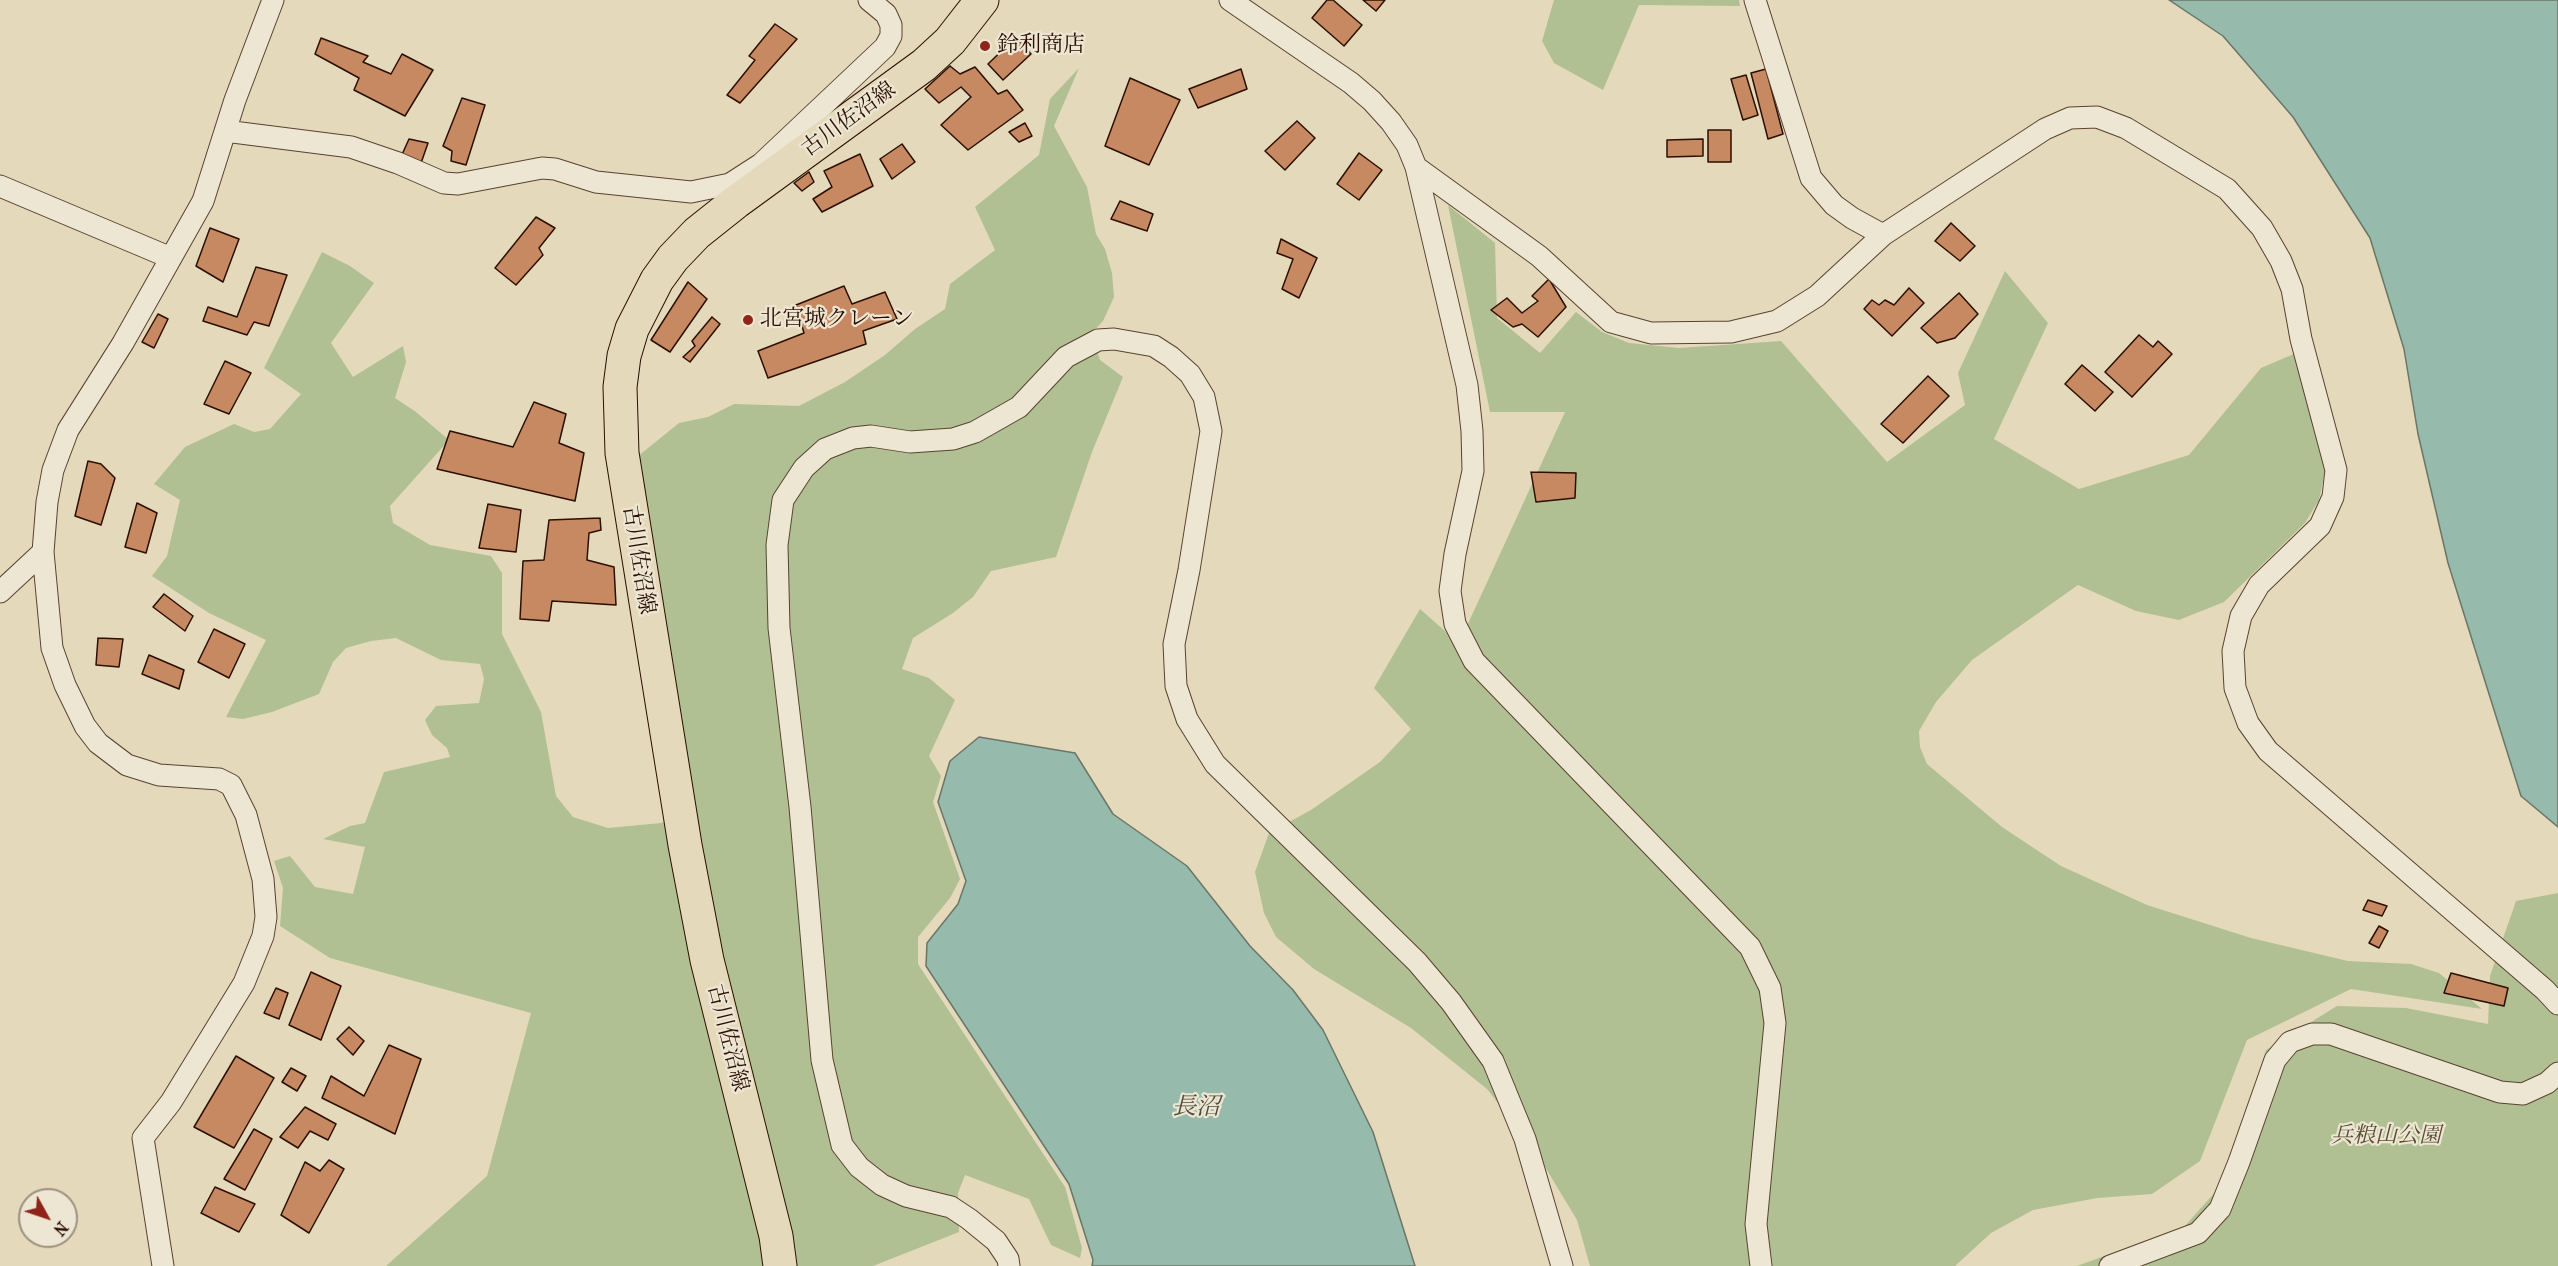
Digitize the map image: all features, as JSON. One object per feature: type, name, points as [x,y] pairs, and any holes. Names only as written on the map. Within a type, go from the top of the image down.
[{"type":"main road","name":"古川佐沼線","points":[[780,1266],[773,1224],[707,960],[687,856],[638,566],[622,453],[619,416],[624,356],[632,329],[657,280],[673,258],[697,233],[765,171],[924,65],[950,41],[982,0]]},
{"type":"street","points":[[163,1266],[143,1138],[171,1102],[243,983],[264,926],[266,897],[264,879],[246,815],[240,798],[231,785],[219,779],[159,775],[127,765],[98,743],[85,726],[65,685],[52,648],[44,552],[47,502],[58,452],[68,430],[107,369],[203,201],[253,48],[273,0]]},
{"type":"street","points":[[225,130],[351,147],[390,159],[437,180],[458,184],[542,168],[555,169],[596,182],[692,192],[730,184],[765,171],[885,47],[891,36],[891,25],[886,14],[869,0]]},
{"type":"street","points":[[1230,0],[1352,83],[1390,122],[1407,145],[1416,167],[1467,385],[1473,471],[1455,554],[1450,591],[1455,624],[1474,661],[1750,947],[1770,988],[1776,1023],[1756,1224],[1761,1266]]},
{"type":"street","points":[[1755,0],[1811,178],[1834,205],[1852,219],[1883,235]]},
{"type":"street","points":[[1416,167],[1539,256],[1611,322],[1651,333],[1731,332],[1777,321],[1817,297],[1883,235],[2045,129],[2070,118],[2097,117],[2126,128],[2227,189],[2262,228],[2281,261],[2292,289],[2301,339],[2336,470],[2333,497],[2320,526],[2259,585],[2241,616],[2233,651],[2235,688],[2248,723],[2275,757],[2545,990],[2558,1004]]},
{"type":"street","points":[[0,186],[171,258]]},
{"type":"street","points":[[1009,1266],[1008,1259],[996,1241],[969,1219],[951,1207],[906,1196],[882,1185],[859,1167],[842,1145],[822,1060],[800,807],[779,628],[777,545],[783,500],[804,468],[825,449],[862,437],[910,442],[953,439],[975,432],[1019,407],[1066,357],[1098,340],[1114,339],[1154,346],[1172,357],[1190,374],[1204,397],[1209,420],[1211,431],[1189,570],[1174,644],[1176,686],[1187,719],[1215,764],[1416,962],[1451,1002],[1493,1061],[1525,1139],[1562,1266]]},
{"type":"street","points":[[0,592],[44,552]]},
{"type":"street","points":[[2110,1266],[2198,1233],[2220,1209],[2275,1060],[2290,1042],[2312,1034],[2331,1035],[2500,1092],[2523,1094],[2547,1083],[2558,1072]]},
{"type":"green space","points":[[1554,0],[1739,0],[1740,6],[1639,5],[1603,90],[1554,63],[1542,41]]},
{"type":"green space","points":[[1079,68],[1054,126],[1087,187],[1096,234],[1105,249],[1112,273],[1114,297],[1103,321],[1091,334],[1100,360],[1123,377],[1092,452],[1056,557],[991,571],[973,597],[953,613],[913,638],[902,669],[929,678],[955,700],[929,756],[941,776],[933,802],[960,879],[950,898],[918,937],[918,964],[1065,1187],[1082,1248],[1080,1258],[1051,1245],[1029,1199],[965,1175],[958,1193],[959,1232],[873,1266],[386,1266],[487,1176],[531,1013],[330,958],[280,926],[283,888],[274,861],[290,856],[315,887],[353,894],[365,847],[323,839],[350,826],[365,823],[384,772],[450,757],[447,748],[432,735],[425,720],[436,706],[479,703],[484,679],[480,664],[441,660],[396,638],[371,641],[346,648],[333,662],[319,694],[272,712],[243,719],[226,717],[266,640],[209,613],[152,576],[167,556],[180,500],[154,484],[185,447],[234,424],[254,432],[270,429],[301,394],[264,368],[322,252],[350,266],[374,283],[331,343],[353,377],[403,346],[406,362],[395,398],[416,412],[449,440],[390,506],[393,523],[430,545],[491,556],[502,573],[502,634],[541,712],[556,796],[573,817],[608,828],[661,823],[694,814],[637,457],[679,423],[708,417],[734,404],[799,406],[845,382],[945,309],[950,284],[995,250],[975,207],[1039,155],[1050,99]]},
{"type":"green space","points":[[1448,205],[1495,243],[1497,318],[1540,353],[1576,312],[1602,332],[1629,343],[1679,348],[1781,341],[1887,462],[1965,405],[1958,373],[2005,271],[2048,323],[1994,439],[2079,489],[2189,455],[2261,368],[2296,353],[2325,472],[2319,500],[2305,523],[2224,602],[2179,620],[2136,611],[2078,585],[1972,660],[1936,702],[1919,731],[1920,747],[1927,764],[2002,827],[2061,866],[2147,905],[2251,938],[2348,961],[2411,964],[2439,973],[2482,1009],[2351,989],[2247,1040],[2200,1161],[2152,1194],[2097,1198],[2033,1210],[1991,1233],[1955,1266],[1590,1266],[1577,1220],[1536,1152],[1487,1089],[1411,1028],[1314,969],[1276,937],[1264,913],[1255,872],[1269,833],[1311,810],[1380,762],[1411,729],[1374,688],[1420,609],[1446,632],[1456,650],[1565,412],[1490,412]]},
{"type":"green space","name":"兵粮山公園","points":[[2558,893],[2558,1266],[2077,1266],[2184,1227],[2225,1181],[2266,1050],[2337,1006],[2406,1008],[2488,1024],[2490,976],[2516,901]]},
{"type":"water","points":[[2169,0],[2558,0],[2558,827],[2521,796],[2448,563],[2418,434],[2404,349],[2370,238],[2293,117],[2223,36]]},
{"type":"water","name":"長沼","points":[[979,737],[1075,753],[1113,814],[1187,866],[1250,946],[1293,990],[1323,1030],[1373,1132],[1415,1266],[1092,1266],[1093,1260],[1069,1184],[926,966],[927,943],[958,904],[966,881],[938,802],[950,761]]},
{"type":"building","points":[[1327,0],[1333,0],[1362,25],[1344,46],[1312,18]]},
{"type":"building","points":[[1363,0],[1385,0],[1376,11]]},
{"type":"building","points":[[775,24],[797,39],[740,103],[727,95],[755,60],[749,56]]},
{"type":"building","points":[[1016,37],[1031,54],[1003,80],[988,64]]},
{"type":"building","points":[[321,38],[368,56],[363,62],[391,74],[402,54],[433,70],[405,116],[354,90],[359,78],[315,54]]},
{"type":"building","points":[[950,66],[960,74],[975,67],[998,94],[1007,90],[1023,110],[968,150],[941,125],[971,97],[961,87],[939,103],[925,89]]},
{"type":"building","points":[[1241,69],[1247,89],[1198,108],[1189,89]]},
{"type":"building","points":[[1766,69],[1783,134],[1768,139],[1751,73]]},
{"type":"building","points":[[1746,75],[1758,115],[1743,120],[1731,79]]},
{"type":"building","points":[[1130,78],[1180,100],[1149,165],[1105,146]]},
{"type":"building","points":[[462,98],[485,105],[466,165],[451,161],[452,151],[443,146]]},
{"type":"building","points":[[1297,121],[1315,138],[1285,170],[1265,151]]},
{"type":"building","points":[[1025,123],[1032,136],[1019,142],[1009,132]]},
{"type":"building","points":[[1708,130],[1731,130],[1731,162],[1708,162]]},
{"type":"building","points":[[409,139],[428,143],[420,166],[400,159]]},
{"type":"building","points":[[1703,139],[1703,156],[1667,157],[1667,140]]},
{"type":"building","points":[[902,144],[915,162],[892,179],[880,159]]},
{"type":"building","points":[[1359,153],[1382,170],[1359,200],[1337,184]]},
{"type":"building","points":[[860,154],[873,186],[822,212],[813,199],[832,187],[824,171]]},
{"type":"building","points":[[809,172],[814,182],[802,191],[794,183]]},
{"type":"building","points":[[1120,201],[1153,214],[1147,231],[1111,219]]},
{"type":"building","points":[[536,217],[555,228],[539,248],[543,255],[516,285],[495,268]]},
{"type":"building","points":[[1951,223],[1975,246],[1960,261],[1935,241]]},
{"type":"building","points":[[210,228],[239,239],[223,282],[196,266]]},
{"type":"building","points":[[1281,239],[1317,258],[1299,298],[1282,289],[1293,259],[1277,253]]},
{"type":"building","points":[[256,267],[287,275],[269,326],[254,322],[247,335],[203,321],[208,307],[237,317]]},
{"type":"building","points":[[1549,279],[1566,307],[1538,337],[1522,324],[1513,327],[1491,310],[1507,298],[1522,313],[1538,301],[1532,296]]},
{"type":"building","points":[[688,282],[707,299],[670,352],[651,340]]},
{"type":"building","points":[[844,286],[852,304],[885,292],[897,319],[863,331],[866,344],[768,378],[758,351],[804,333],[796,305]]},
{"type":"building","points":[[1909,288],[1924,303],[1892,336],[1864,309],[1872,300],[1879,305],[1885,300],[1894,305]]},
{"type":"building","points":[[1959,293],[1978,314],[1955,338],[1937,343],[1921,328]]},
{"type":"building","points":[[158,314],[168,319],[154,348],[142,342]]},
{"type":"building","points":[[712,317],[720,324],[690,362],[683,357],[695,346],[692,341]]},
{"type":"building","points":[[2139,335],[2153,347],[2158,341],[2172,354],[2132,397],[2105,372]]},
{"type":"building","points":[[225,361],[251,373],[229,414],[204,404]]},
{"type":"building","points":[[2082,365],[2113,392],[2095,411],[2065,384]]},
{"type":"building","points":[[1928,376],[1949,396],[1903,443],[1881,424]]},
{"type":"building","points":[[534,402],[566,414],[559,443],[584,453],[575,501],[437,469],[450,431],[513,447]]},
{"type":"building","points":[[88,461],[101,464],[115,478],[101,525],[75,516]]},
{"type":"building","points":[[1531,472],[1576,473],[1575,498],[1536,502]]},
{"type":"building","points":[[137,503],[157,513],[146,553],[125,547]]},
{"type":"building","points":[[488,504],[521,510],[516,552],[479,548]]},
{"type":"building","points":[[600,518],[601,530],[589,533],[587,560],[614,567],[616,605],[552,601],[549,621],[520,619],[523,561],[544,560],[549,520]]},
{"type":"building","points":[[164,594],[193,616],[185,631],[153,607]]},
{"type":"building","points":[[214,629],[245,644],[229,678],[198,662]]},
{"type":"building","points":[[98,638],[123,639],[119,667],[96,665]]},
{"type":"building","points":[[149,655],[184,670],[179,689],[142,674]]},
{"type":"building","points":[[2368,900],[2387,906],[2382,916],[2363,910]]},
{"type":"building","points":[[2379,926],[2388,931],[2379,948],[2369,943]]},
{"type":"building","points":[[311,972],[341,986],[321,1040],[289,1025]]},
{"type":"building","points":[[2451,973],[2508,988],[2504,1006],[2444,993]]},
{"type":"building","points":[[276,988],[288,993],[279,1019],[264,1013]]},
{"type":"building","points":[[349,1027],[364,1041],[353,1055],[337,1039]]},
{"type":"building","points":[[389,1045],[421,1059],[395,1134],[322,1098],[331,1076],[364,1096]]},
{"type":"building","points":[[236,1056],[274,1078],[234,1148],[194,1127]]},
{"type":"building","points":[[291,1068],[306,1076],[297,1091],[282,1082]]},
{"type":"building","points":[[305,1107],[336,1124],[328,1140],[310,1131],[298,1148],[280,1137]]},
{"type":"building","points":[[254,1129],[272,1139],[245,1190],[224,1179]]},
{"type":"building","points":[[329,1160],[344,1169],[309,1233],[281,1215],[305,1162],[320,1171]]},
{"type":"building","points":[[215,1187],[255,1204],[239,1232],[201,1213]]},
{"type":"place","name":"鈴利商店","points":[[985,46]]},
{"type":"place","name":"北宮城クレーン","points":[[748,320]]}]
